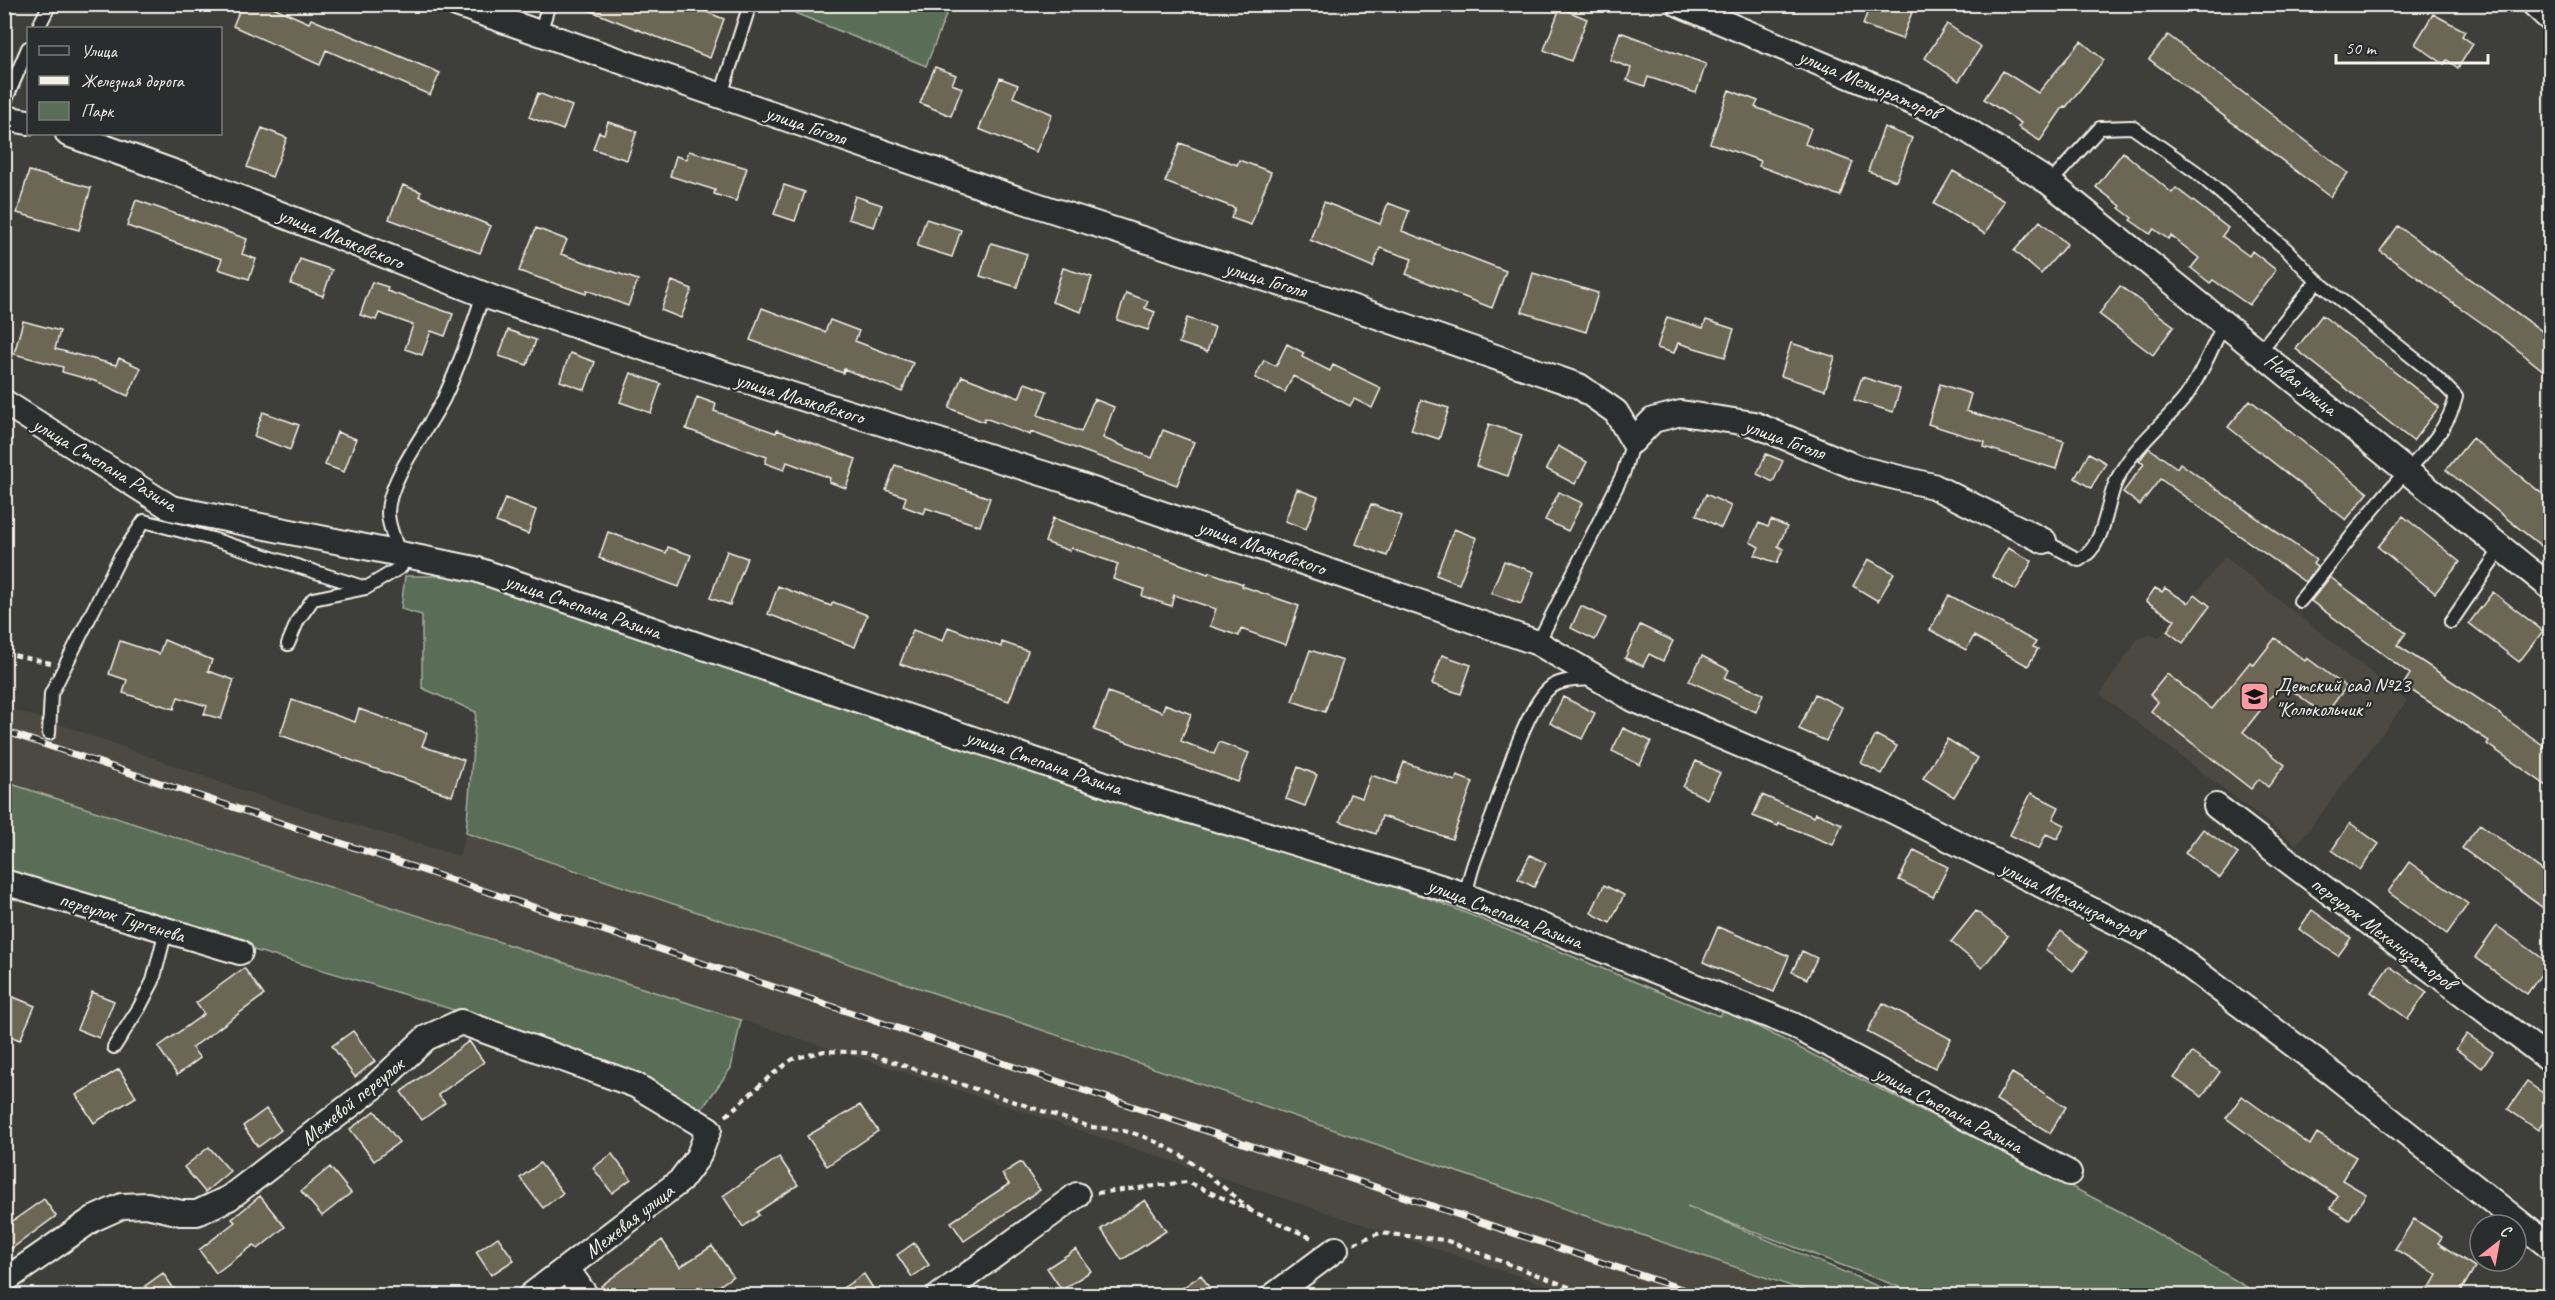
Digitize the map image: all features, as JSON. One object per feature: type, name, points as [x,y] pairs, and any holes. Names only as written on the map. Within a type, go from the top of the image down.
[{"type":"street","name":"улица Гоголя","points":[[456,4],[1021,200],[1322,297],[1579,386],[1616,412],[1633,441],[1653,420],[1681,413],[1754,424],[1858,468],[1934,486],[2044,542]]},
{"type":"street","name":"улица Мелиораторов","points":[[1679,4],[1945,116],[2050,183]]},
{"type":"street","points":[[2534,4],[2550,19]]},
{"type":"street","points":[[4,118],[27,122]]},
{"type":"street","name":"улица Маяковского","points":[[71,135],[178,174],[483,294],[677,359],[1064,480],[1538,643]]},
{"type":"street","name":"Новая улица","points":[[2050,183],[2225,322],[2550,587]]},
{"type":"street","name":"улица Степана Разина","points":[[4,402],[171,508],[401,556],[475,569],[1131,793],[1466,896],[1793,1025],[2069,1173]]},
{"type":"street","name":"улица Механизаторов","points":[[1538,643],[1633,699],[1879,804],[2158,944],[2334,1076],[2550,1247]]},
{"type":"street","name":"переулок Механизаторов","points":[[2216,806],[2550,1060]]},
{"type":"street","name":"переулок Тургенева","points":[[4,882],[240,952]]},
{"type":"street","name":"Межевой переулок","points":[[4,1281],[93,1219],[122,1206],[147,1205],[181,1213],[197,1213],[229,1198],[374,1087],[426,1038],[461,1022],[635,1085],[709,1130]]},
{"type":"street","name":"Межевая улица","points":[[530,1296],[680,1180],[698,1157],[709,1130]]},
{"type":"street","points":[[939,1296],[1077,1195]]},
{"type":"street","points":[[1273,1296],[1336,1249]]},
{"type":"street","points":[[567,1269],[586,1296]]},
{"type":"lane","points":[[38,27],[50,4]]},
{"type":"lane","points":[[540,33],[549,4]]},
{"type":"lane","points":[[721,95],[750,4]]},
{"type":"lane","points":[[4,104],[27,50]]},
{"type":"lane","points":[[2050,183],[2100,128],[2132,127],[2196,172],[2286,249],[2317,281],[2431,372],[2456,397],[2452,414],[2427,451],[2407,470],[2300,602]]},
{"type":"lane","points":[[2260,351],[2317,281]]},
{"type":"lane","points":[[288,644],[298,620],[313,598],[366,588],[401,567],[401,556],[388,513],[398,479],[444,399],[468,342],[483,294]]},
{"type":"lane","points":[[2044,542],[2079,560],[2091,554],[2107,515],[2115,483],[2137,449],[2185,397],[2225,322]]},
{"type":"lane","points":[[1538,643],[1623,474],[1633,441]]},
{"type":"lane","points":[[49,733],[51,694],[120,557],[144,521],[212,539],[366,588]]},
{"type":"lane","points":[[2451,622],[2502,548]]},
{"type":"lane","points":[[1466,896],[1469,873],[1492,817],[1512,755],[1534,712],[1550,688],[1568,680],[1600,679]]},
{"type":"lane","points":[[114,1047],[153,981],[166,930]]},
{"type":"path","points":[[4,653],[65,664]]},
{"type":"path","points":[[709,1130],[793,1059],[824,1051],[866,1053],[1091,1127],[1129,1132],[1162,1144],[1198,1167],[1253,1212]]},
{"type":"path","points":[[1077,1195],[1187,1182],[1336,1249],[1380,1233],[1445,1240],[1593,1296]]},
{"type":"shaded area","name":"Детский сад №23 \"Колокольчик\"","points":[[2225,557],[2407,701],[2297,845],[2100,694],[2137,640],[2149,634],[2159,638]]},
{"type":"shaded area","points":[[5,707],[65,726],[244,791],[459,856],[466,833],[1773,1279],[1766,1295],[1575,1295],[946,1086],[5,782]]},
{"type":"green space","points":[[799,4],[950,5],[926,66],[795,13]]},
{"type":"green space","points":[[405,576],[463,576],[1436,901],[1719,1016],[1725,1010],[2121,1212],[2260,1295],[1920,1295],[1687,1206],[1899,1295],[1817,1295],[466,833],[476,712],[422,688],[422,615],[401,609]]},
{"type":"green space","points":[[5,782],[741,1020],[731,1068],[702,1109],[618,1071],[533,1037],[446,1007],[5,877]]},
{"type":"building","points":[[242,4],[266,4],[309,23],[311,19],[440,73],[430,95],[326,50],[320,65],[233,26]]},
{"type":"building","points":[[573,4],[686,4],[724,19],[710,58]]},
{"type":"building","points":[[1870,4],[1915,4],[1902,39],[1863,25]]},
{"type":"building","points":[[1560,8],[1587,19],[1571,61],[1544,50]]},
{"type":"building","points":[[2433,14],[2465,31],[2462,36],[2473,44],[2458,68],[2447,60],[2444,64],[2415,44]]},
{"type":"building","points":[[1947,24],[1981,47],[1959,81],[1925,58]]},
{"type":"building","points":[[1620,32],[1706,64],[1696,93],[1648,77],[1645,86],[1627,80],[1631,68],[1610,60]]},
{"type":"building","points":[[2168,35],[2348,173],[2330,197],[2149,59]]},
{"type":"building","points":[[2081,41],[2104,60],[2066,107],[2064,106],[2040,141],[2018,127],[2021,123],[1984,99],[2003,71],[2038,93]]},
{"type":"building","points":[[935,67],[956,75],[952,84],[962,88],[951,116],[920,103]]},
{"type":"building","points":[[1000,78],[1018,85],[1013,97],[1052,114],[1036,152],[979,129]]},
{"type":"building","points":[[1729,90],[1758,101],[1755,107],[1811,128],[1805,144],[1853,162],[1840,196],[1759,166],[1761,161],[1710,143]]},
{"type":"building","points":[[538,93],[572,106],[563,130],[529,117]]},
{"type":"building","points":[[608,122],[637,131],[627,160],[593,149],[599,132],[604,134]]},
{"type":"building","points":[[1884,127],[1912,138],[1896,181],[1868,171]]},
{"type":"building","points":[[262,128],[287,138],[272,177],[247,167]]},
{"type":"building","points":[[1180,143],[1237,165],[1239,160],[1271,172],[1251,225],[1231,218],[1235,208],[1165,182]]},
{"type":"building","points":[[689,151],[747,168],[736,201],[714,194],[715,190],[670,176],[676,156],[686,159]]},
{"type":"building","points":[[2123,152],[2172,193],[2176,188],[2228,228],[2222,236],[2249,256],[2252,251],[2276,270],[2249,305],[2213,280],[2210,283],[2191,268],[2199,258],[2171,236],[2168,239],[2154,229],[2150,234],[2130,220],[2132,218],[2119,208],[2121,206],[2096,187]]},
{"type":"building","points":[[29,171],[91,188],[79,230],[17,213]]},
{"type":"building","points":[[1953,171],[2004,201],[1985,234],[1934,204]]},
{"type":"building","points":[[403,185],[421,192],[419,196],[491,226],[480,253],[389,219]]},
{"type":"building","points":[[784,185],[805,192],[795,221],[774,214]]},
{"type":"building","points":[[855,196],[882,205],[874,227],[848,219]]},
{"type":"building","points":[[136,200],[247,239],[242,254],[256,259],[249,279],[218,269],[222,259],[127,226]]},
{"type":"building","points":[[1324,202],[1380,224],[1388,203],[1409,211],[1402,231],[1506,271],[1492,308],[1406,274],[1412,259],[1380,248],[1373,267],[1310,240]]},
{"type":"building","points":[[926,219],[961,230],[952,257],[917,246]]},
{"type":"building","points":[[2040,221],[2067,244],[2041,274],[2014,251]]},
{"type":"building","points":[[2398,226],[2550,337],[2550,376],[2503,338],[2380,251]]},
{"type":"building","points":[[536,228],[567,240],[561,254],[638,280],[628,306],[587,290],[586,294],[519,271]]},
{"type":"building","points":[[991,243],[1027,254],[1017,287],[980,276]]},
{"type":"building","points":[[300,259],[332,270],[323,296],[291,284]]},
{"type":"building","points":[[1063,268],[1092,277],[1081,312],[1052,302]]},
{"type":"building","points":[[1533,273],[1598,293],[1586,332],[1522,312]]},
{"type":"building","points":[[672,281],[692,289],[681,318],[661,310]]},
{"type":"building","points":[[372,282],[388,287],[387,291],[453,314],[445,336],[431,331],[422,355],[405,349],[413,325],[379,313],[376,320],[360,315]]},
{"type":"building","points":[[2120,286],[2174,326],[2153,355],[2099,314]]},
{"type":"building","points":[[1126,293],[1148,301],[1145,308],[1155,312],[1148,330],[1117,320]]},
{"type":"building","points":[[762,308],[825,332],[830,320],[859,331],[855,341],[913,363],[902,392],[844,369],[843,373],[750,340]]},
{"type":"building","points":[[2322,315],[2439,407],[2413,441],[2296,349]]},
{"type":"building","points":[[1667,317],[1703,328],[1706,320],[1734,329],[1725,357],[1678,343],[1674,353],[1657,348]]},
{"type":"building","points":[[1187,318],[1215,327],[1207,352],[1179,343]]},
{"type":"building","points":[[23,321],[60,331],[55,349],[116,365],[119,358],[141,368],[128,396],[98,382],[62,372],[63,367],[14,354]]},
{"type":"building","points":[[508,330],[536,340],[527,365],[499,356]]},
{"type":"building","points":[[1791,343],[1835,357],[1825,390],[1781,376]]},
{"type":"building","points":[[1287,344],[1304,353],[1302,357],[1330,371],[1333,365],[1381,388],[1372,408],[1354,399],[1350,406],[1293,376],[1285,392],[1255,378],[1264,360],[1276,366]]},
{"type":"building","points":[[570,353],[595,362],[585,390],[560,381]]},
{"type":"building","points":[[631,373],[661,384],[651,413],[620,402]]},
{"type":"building","points":[[962,376],[1019,398],[1025,383],[1047,391],[1038,415],[1081,432],[1094,399],[1114,407],[1103,438],[1152,458],[1163,430],[1194,442],[1177,485],[1031,432],[1030,435],[985,418],[984,422],[949,408]]},
{"type":"building","points":[[1862,377],[1900,389],[1893,412],[1854,400]]},
{"type":"building","points":[[1940,384],[1971,394],[1966,411],[2064,441],[2056,469],[1984,447],[1985,442],[1928,424]]},
{"type":"building","points":[[697,397],[716,404],[714,411],[776,433],[777,430],[856,459],[846,488],[829,482],[830,478],[787,462],[784,470],[765,463],[767,457],[686,429]]},
{"type":"building","points":[[1421,400],[1449,408],[1439,439],[1411,430]]},
{"type":"building","points":[[2250,400],[2368,493],[2346,520],[2228,427]]},
{"type":"building","points":[[263,412],[299,425],[290,450],[254,436]]},
{"type":"building","points":[[1489,424],[1522,435],[1508,476],[1476,466]]},
{"type":"building","points":[[337,432],[356,439],[344,472],[325,465]]},
{"type":"building","points":[[2472,438],[2550,500],[2550,553],[2446,470]]},
{"type":"building","points":[[1558,446],[1587,462],[1575,484],[1546,469]]},
{"type":"building","points":[[2149,448],[2177,468],[2180,463],[2316,560],[2313,564],[2317,567],[2305,582],[2160,479],[2140,505],[2123,492],[2144,464],[2139,461]]},
{"type":"building","points":[[2089,453],[2106,463],[2091,488],[2075,478]]},
{"type":"building","points":[[1766,454],[1783,461],[1773,482],[1757,474]]},
{"type":"building","points":[[895,465],[990,498],[980,526],[926,508],[924,514],[903,506],[906,497],[886,490]]},
{"type":"building","points":[[1297,489],[1318,497],[1306,529],[1285,521]]},
{"type":"building","points":[[1559,492],[1582,503],[1568,531],[1545,520]]},
{"type":"building","points":[[1706,494],[1731,506],[1721,528],[1696,515]]},
{"type":"building","points":[[505,498],[536,510],[528,534],[496,522]]},
{"type":"building","points":[[1371,504],[1402,516],[1387,556],[1356,544]]},
{"type":"building","points":[[2403,516],[2460,562],[2435,593],[2378,547]]},
{"type":"building","points":[[1053,518],[1208,574],[1209,572],[1243,584],[1242,586],[1299,606],[1286,645],[1241,629],[1239,636],[1210,626],[1216,609],[1174,595],[1171,606],[1142,596],[1144,589],[1113,579],[1118,564],[1045,542]]},
{"type":"building","points":[[1771,520],[1787,527],[1778,546],[1783,549],[1777,563],[1755,555],[1759,547],[1750,542],[1759,523],[1768,527]]},
{"type":"building","points":[[1454,529],[1477,538],[1459,584],[1436,575]]},
{"type":"building","points":[[608,532],[666,553],[668,547],[691,555],[679,587],[599,558]]},
{"type":"building","points":[[2008,548],[2032,561],[2016,590],[1992,576]]},
{"type":"building","points":[[727,551],[747,558],[730,605],[710,598]]},
{"type":"building","points":[[1868,559],[1894,573],[1878,601],[1853,586]]},
{"type":"building","points":[[1504,561],[1534,572],[1521,604],[1491,593]]},
{"type":"building","points":[[2330,577],[2406,633],[2397,645],[2500,713],[2550,750],[2550,788],[2487,744],[2489,741],[2403,685],[2410,674],[2311,601]]},
{"type":"building","points":[[778,586],[831,606],[833,602],[867,615],[855,647],[768,614]]},
{"type":"building","points":[[2155,588],[2162,592],[2165,588],[2188,603],[2195,594],[2210,606],[2183,643],[2167,631],[2175,620],[2146,601]]},
{"type":"building","points":[[2493,592],[2543,631],[2519,662],[2469,623]]},
{"type":"building","points":[[1949,595],[2036,642],[2033,647],[2038,649],[2028,666],[1974,636],[1966,650],[1930,630]]},
{"type":"building","points":[[1581,606],[1606,618],[1595,640],[1571,628]]},
{"type":"building","points":[[1640,625],[1673,641],[1663,661],[1649,654],[1643,666],[1625,658]]},
{"type":"building","points":[[948,627],[1001,647],[1002,642],[1028,651],[1009,701],[900,664],[913,630],[943,641]]},
{"type":"building","points":[[2275,638],[2305,661],[2307,658],[2346,687],[2325,715],[2282,683],[2243,732],[2285,765],[2268,787],[2259,779],[2251,789],[2151,711],[2158,702],[2150,695],[2167,674],[2212,709],[2250,662],[2254,665]]},
{"type":"building","points":[[164,640],[212,660],[208,671],[234,680],[221,719],[204,714],[207,706],[178,697],[174,709],[123,693],[127,680],[109,674],[120,641],[159,654]]},
{"type":"building","points":[[1310,650],[1343,661],[1325,712],[1292,701]]},
{"type":"building","points":[[1442,655],[1471,665],[1461,694],[1432,684]]},
{"type":"building","points":[[1702,656],[1729,670],[1725,678],[1763,694],[1756,712],[1689,681]]},
{"type":"building","points":[[1108,692],[1162,712],[1165,704],[1191,714],[1181,741],[1214,754],[1219,742],[1249,753],[1238,782],[1094,730]]},
{"type":"building","points":[[1815,694],[1842,707],[1826,741],[1799,729]]},
{"type":"building","points":[[1563,697],[1595,713],[1582,739],[1550,723]]},
{"type":"building","points":[[292,700],[355,722],[359,709],[427,733],[422,746],[464,760],[452,796],[280,735]]},
{"type":"building","points":[[1623,728],[1651,741],[1640,765],[1612,751]]},
{"type":"building","points":[[1876,735],[1897,746],[1882,774],[1861,763]]},
{"type":"building","points":[[1947,739],[1978,758],[1954,797],[1923,778]]},
{"type":"building","points":[[1696,761],[1720,773],[1707,799],[1683,787]]},
{"type":"building","points":[[1404,762],[1455,781],[1457,776],[1473,782],[1452,839],[1382,816],[1376,834],[1340,821],[1350,794],[1362,798],[1371,775],[1396,784]]},
{"type":"building","points":[[1298,767],[1317,775],[1305,806],[1286,799]]},
{"type":"building","points":[[2031,793],[2059,807],[2053,819],[2065,825],[2057,839],[2046,834],[2039,849],[2010,835]]},
{"type":"building","points":[[1762,795],[1814,817],[1816,813],[1842,824],[1833,845],[1779,823],[1778,826],[1753,816]]},
{"type":"building","points":[[2350,823],[2379,844],[2360,870],[2332,850]]},
{"type":"building","points":[[2480,824],[2550,876],[2550,913],[2462,848]]},
{"type":"building","points":[[2203,829],[2238,854],[2220,878],[2185,853]]},
{"type":"building","points":[[1914,850],[1948,867],[1933,897],[1899,880]]},
{"type":"building","points":[[1530,855],[1546,863],[1534,887],[1518,879]]},
{"type":"building","points":[[2409,862],[2468,904],[2447,934],[2388,892]]},
{"type":"building","points":[[1604,885],[1624,895],[1610,923],[1591,913]]},
{"type":"building","points":[[2312,910],[2351,938],[2338,956],[2299,929]]},
{"type":"building","points":[[1976,911],[2008,936],[1982,968],[1951,942]]},
{"type":"building","points":[[2497,926],[2549,963],[2527,994],[2475,957]]},
{"type":"building","points":[[1718,927],[1789,956],[1774,992],[1703,962]]},
{"type":"building","points":[[2061,931],[2088,952],[2073,971],[2045,950]]},
{"type":"building","points":[[1802,951],[1817,958],[1807,979],[1792,972]]},
{"type":"building","points":[[2389,966],[2427,992],[2408,1019],[2371,992]]},
{"type":"building","points":[[244,968],[264,995],[192,1048],[200,1058],[177,1075],[158,1047],[204,1014],[196,1003]]},
{"type":"building","points":[[92,992],[114,1001],[99,1038],[77,1029]]},
{"type":"building","points":[[4,993],[35,1006],[20,1040],[4,1034]]},
{"type":"building","points":[[1883,1003],[1951,1039],[1935,1068],[1867,1032]]},
{"type":"building","points":[[353,1031],[375,1061],[355,1077],[332,1046]]},
{"type":"building","points":[[2467,1034],[2493,1052],[2482,1068],[2456,1049]]},
{"type":"building","points":[[469,1041],[484,1062],[438,1095],[445,1103],[422,1120],[401,1092]]},
{"type":"building","points":[[2192,1053],[2220,1072],[2202,1097],[2174,1078]]},
{"type":"building","points":[[119,1069],[136,1097],[94,1123],[76,1095]]},
{"type":"building","points":[[2012,1073],[2066,1107],[2050,1133],[1996,1100]]},
{"type":"building","points":[[2527,1082],[2550,1098],[2550,1113],[2538,1130],[2508,1109]]},
{"type":"building","points":[[2242,1096],[2310,1145],[2317,1133],[2356,1157],[2342,1180],[2366,1194],[2349,1220],[2331,1208],[2338,1196],[2295,1169],[2226,1118]]},
{"type":"building","points":[[860,1105],[878,1131],[827,1166],[807,1136]]},
{"type":"building","points":[[266,1109],[281,1130],[258,1147],[243,1126]]},
{"type":"building","points":[[375,1111],[399,1142],[374,1161],[350,1129]]},
{"type":"building","points":[[209,1147],[230,1171],[205,1192],[184,1167]]},
{"type":"building","points":[[612,1154],[631,1179],[612,1193],[593,1168]]},
{"type":"building","points":[[779,1157],[798,1185],[757,1212],[759,1215],[743,1227],[723,1196]]},
{"type":"building","points":[[1021,1162],[1040,1190],[964,1241],[951,1222],[1009,1184],[1002,1174]]},
{"type":"building","points":[[540,1163],[563,1193],[543,1208],[520,1178]]},
{"type":"building","points":[[330,1167],[351,1193],[322,1216],[301,1191]]},
{"type":"building","points":[[260,1196],[285,1227],[258,1249],[254,1245],[216,1273],[199,1250],[235,1222],[232,1219]]},
{"type":"building","points":[[44,1199],[56,1216],[11,1249],[4,1240],[4,1227]]},
{"type":"building","points":[[1145,1200],[1166,1231],[1122,1260],[1101,1229]]},
{"type":"building","points":[[2414,1219],[2442,1237],[2438,1243],[2468,1262],[2468,1273],[2471,1273],[2458,1296],[2425,1296],[2437,1275],[2395,1249]]},
{"type":"building","points":[[498,1237],[514,1260],[491,1275],[476,1252]]},
{"type":"building","points":[[662,1240],[680,1267],[712,1246],[733,1276],[705,1296],[608,1296],[601,1286]]},
{"type":"building","points":[[914,1243],[929,1265],[912,1277],[897,1255]]},
{"type":"building","points":[[1076,1249],[1091,1271],[1062,1290],[1047,1268]]},
{"type":"building","points":[[163,1273],[179,1296],[152,1296],[145,1286]]},
{"type":"building","points":[[864,1274],[878,1296],[831,1296]]},
{"type":"building","points":[[1201,1275],[1215,1296],[1171,1296]]},
{"type":"railway","points":[[4,731],[1703,1296]]},
{"type":"place","name":"Детский сад №23 \"Колокольчик\"","points":[[2254,697]]}]
